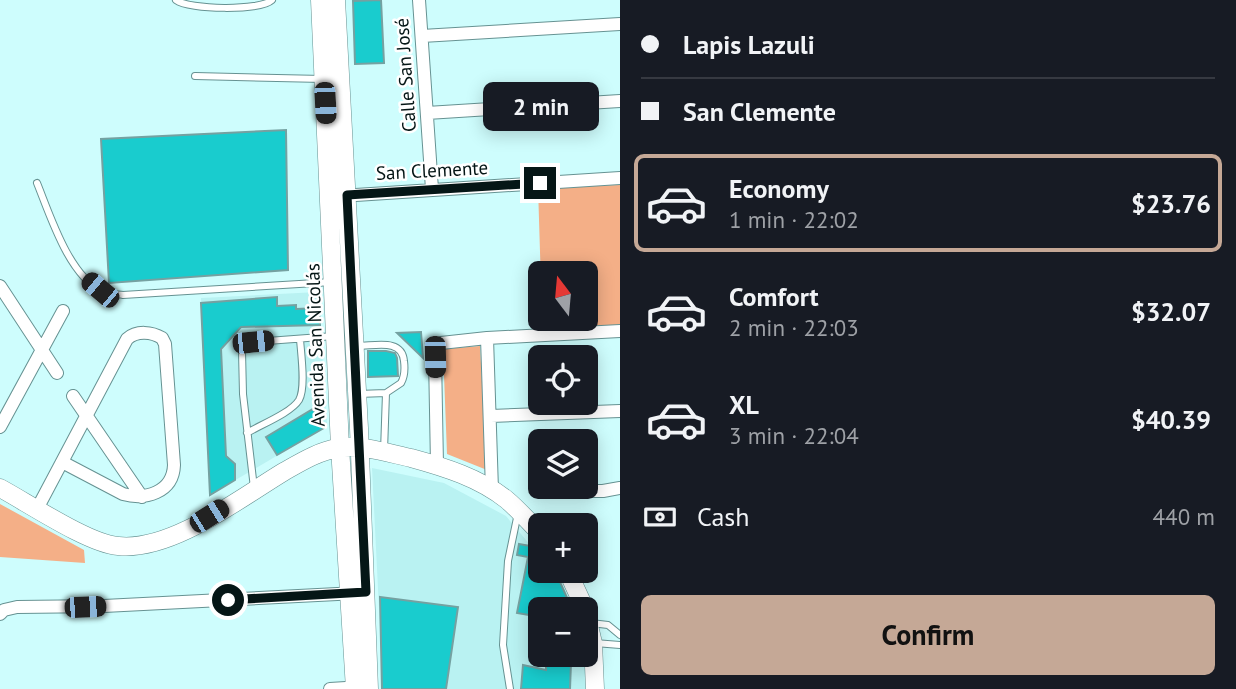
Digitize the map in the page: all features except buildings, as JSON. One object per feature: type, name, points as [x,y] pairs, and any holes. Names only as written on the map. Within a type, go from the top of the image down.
[{"type":"street","name":"Calle San José","points":[[419,0],[432,189]]},
{"type":"street","name":"Avenida San Nicolás","points":[[327,1],[343,282],[348,339],[357,394],[360,448],[358,593],[362,688]]},
{"type":"street","points":[[422,36],[620,24]]},
{"type":"street","points":[[427,113],[620,101]]},
{"type":"street","name":"San Clemente","points":[[338,196],[620,178]]},
{"type":"street","points":[[0,286],[57,373]]},
{"type":"street","points":[[0,426],[63,311]]},
{"type":"street","points":[[437,465],[435,351],[441,343],[620,331]]},
{"type":"street","points":[[37,509],[64,463],[127,339],[131,335],[141,333],[162,338],[165,344],[174,472],[168,483],[158,492],[142,497],[123,494],[64,463]]},
{"type":"street","points":[[487,338],[492,490]]},
{"type":"street","name":"Avenida San Nicolás","points":[[348,339],[338,394],[340,447],[358,593]]},
{"type":"street","points":[[73,396],[142,497]]},
{"type":"street","points":[[491,416],[620,411]]},
{"type":"street","points":[[0,488],[104,543],[133,547],[165,540],[187,530],[298,464],[340,447],[360,448],[437,465],[492,490],[528,521]]},
{"type":"street","points":[[598,491],[620,488]]},
{"type":"street","points":[[2,612],[17,607],[104,606],[358,593]]},
{"type":"street","points":[[594,667],[595,689]]},
{"type":"street","points":[[330,689],[362,688]]},
{"type":"lane","points":[[176,0],[192,7],[261,6],[272,0]]},
{"type":"lane","points":[[195,76],[332,79]]},
{"type":"lane","points":[[37,183],[75,265],[100,290],[123,295],[343,282]]},
{"type":"lane","points":[[247,433],[291,408],[300,398],[300,339]]},
{"type":"lane","points":[[254,489],[247,433],[242,351],[253,342],[300,339],[348,339],[390,345],[401,350],[404,379],[395,388],[386,393],[338,394]]},
{"type":"lane","points":[[384,452],[386,393]]},
{"type":"lane","points":[[510,689],[503,645],[508,561],[518,511]]},
{"type":"lane","points":[[598,620],[620,635]]},
{"type":"lane","points":[[598,643],[620,645]]},
{"type":"shaded area","points":[[620,185],[620,326],[598,328],[598,261],[540,261],[538,187]]},
{"type":"shaded area","points":[[318,292],[327,423],[324,428],[210,495],[201,298]]},
{"type":"shaded area","points":[[480,346],[487,470],[447,454],[443,349]]},
{"type":"shaded area","points":[[372,468],[444,483],[506,516],[528,542],[528,583],[561,583],[568,597],[528,597],[528,667],[584,667],[588,689],[383,689]]},
{"type":"shaded area","points":[[0,504],[84,550],[85,563],[0,557]]},
{"type":"route","points":[[228,600],[366,592],[347,195],[540,183]]}]
